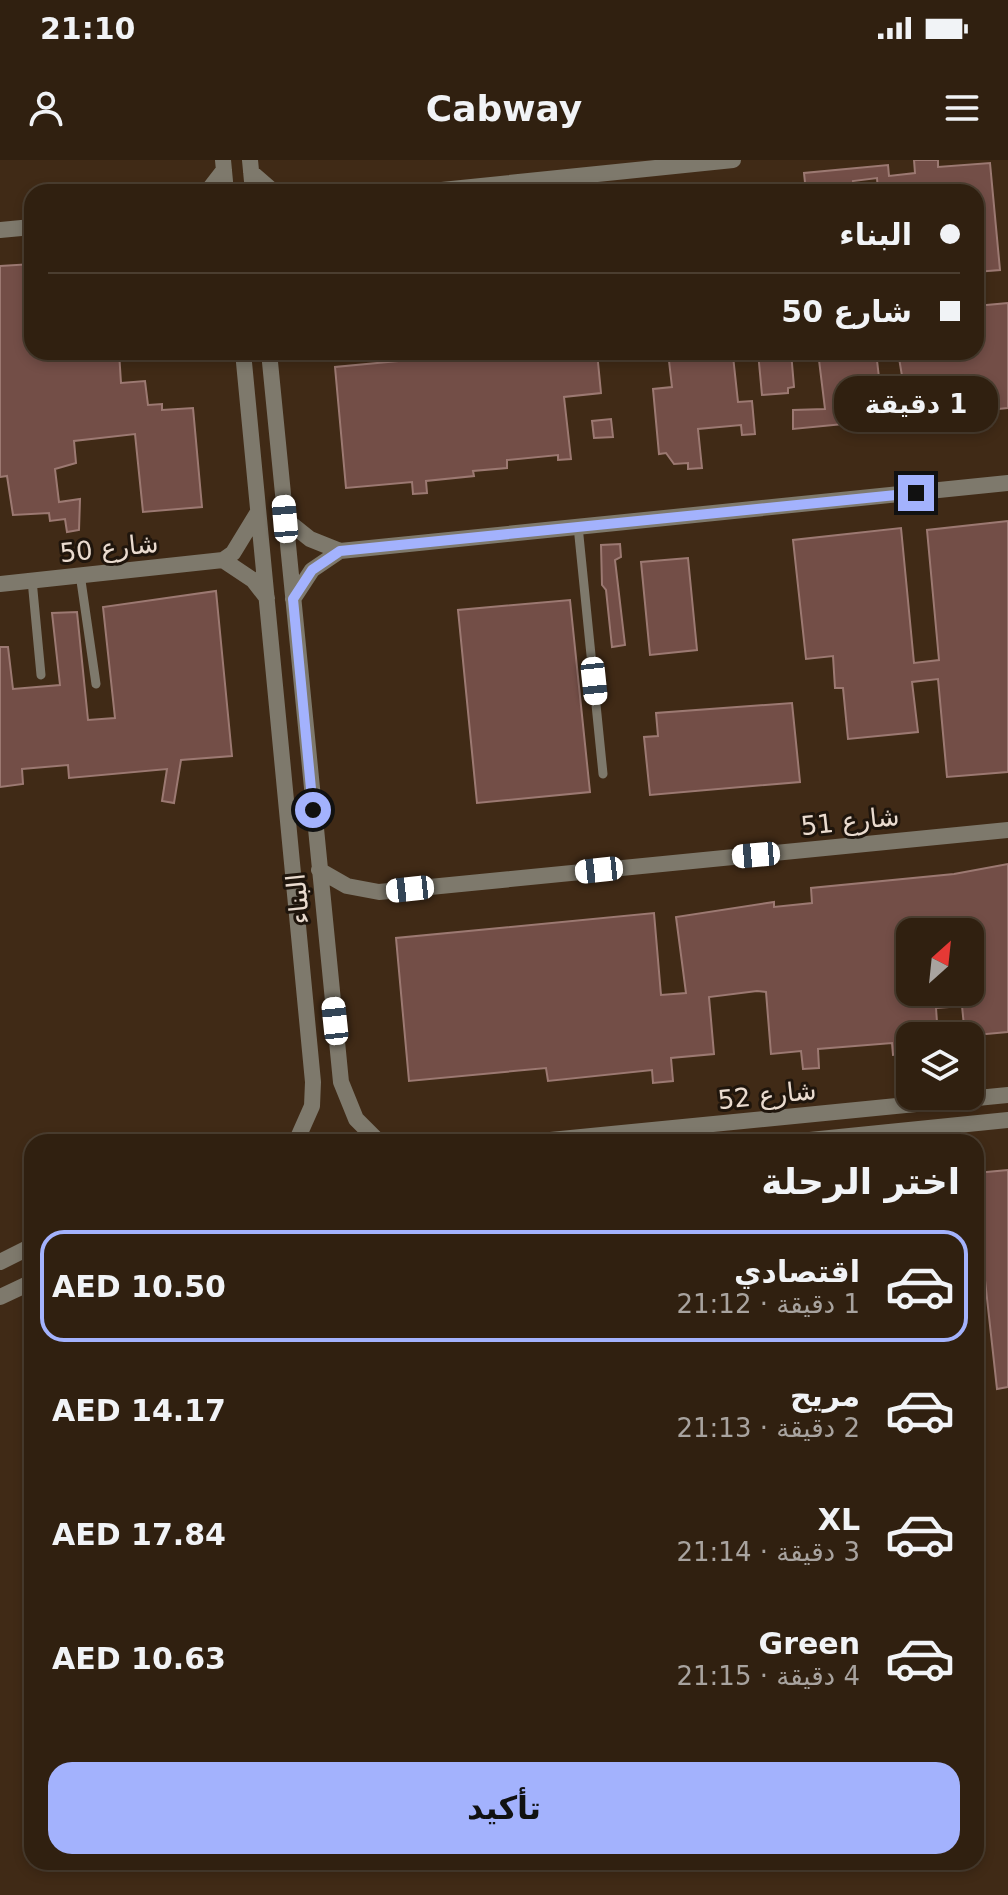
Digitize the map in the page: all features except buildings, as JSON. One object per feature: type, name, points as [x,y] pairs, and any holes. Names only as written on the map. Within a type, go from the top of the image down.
[{"type":"street","points":[[500,184],[733,160]]},
{"type":"street","points":[[212,184],[224,165]]},
{"type":"street","points":[[250,166],[267,184]]},
{"type":"street","points":[[0,230],[24,228]]},
{"type":"street","name":"البناء","points":[[244,360],[313,1082],[312,1106],[300,1134]]},
{"type":"street","name":"البناء","points":[[270,360],[341,1082],[356,1119],[371,1134]]},
{"type":"street","points":[[285,519],[310,539],[340,551],[1008,483]]},
{"type":"street","points":[[259,511],[233,553],[223,560],[253,580],[268,599]]},
{"type":"street","points":[[293,599],[312,570],[340,551]]},
{"type":"street","name":"شارع 50","points":[[0,584],[223,560]]},
{"type":"street","name":"شارع 51","points":[[319,870],[347,886],[379,892],[1008,830]]},
{"type":"street","name":"شارع 52","points":[[611,1134],[1008,1095]]},
{"type":"street","name":"شارع 52","points":[[869,1134],[1008,1120]]},
{"type":"street","points":[[0,1262],[24,1250]]},
{"type":"street","points":[[0,1297],[24,1286]]},
{"type":"lane","points":[[578,526],[603,774]]},
{"type":"lane","points":[[80,574],[96,684]]},
{"type":"lane","points":[[32,580],[41,675]]},
{"type":"route","points":[[313,810],[293,599],[312,570],[340,551],[916,493]]}]
